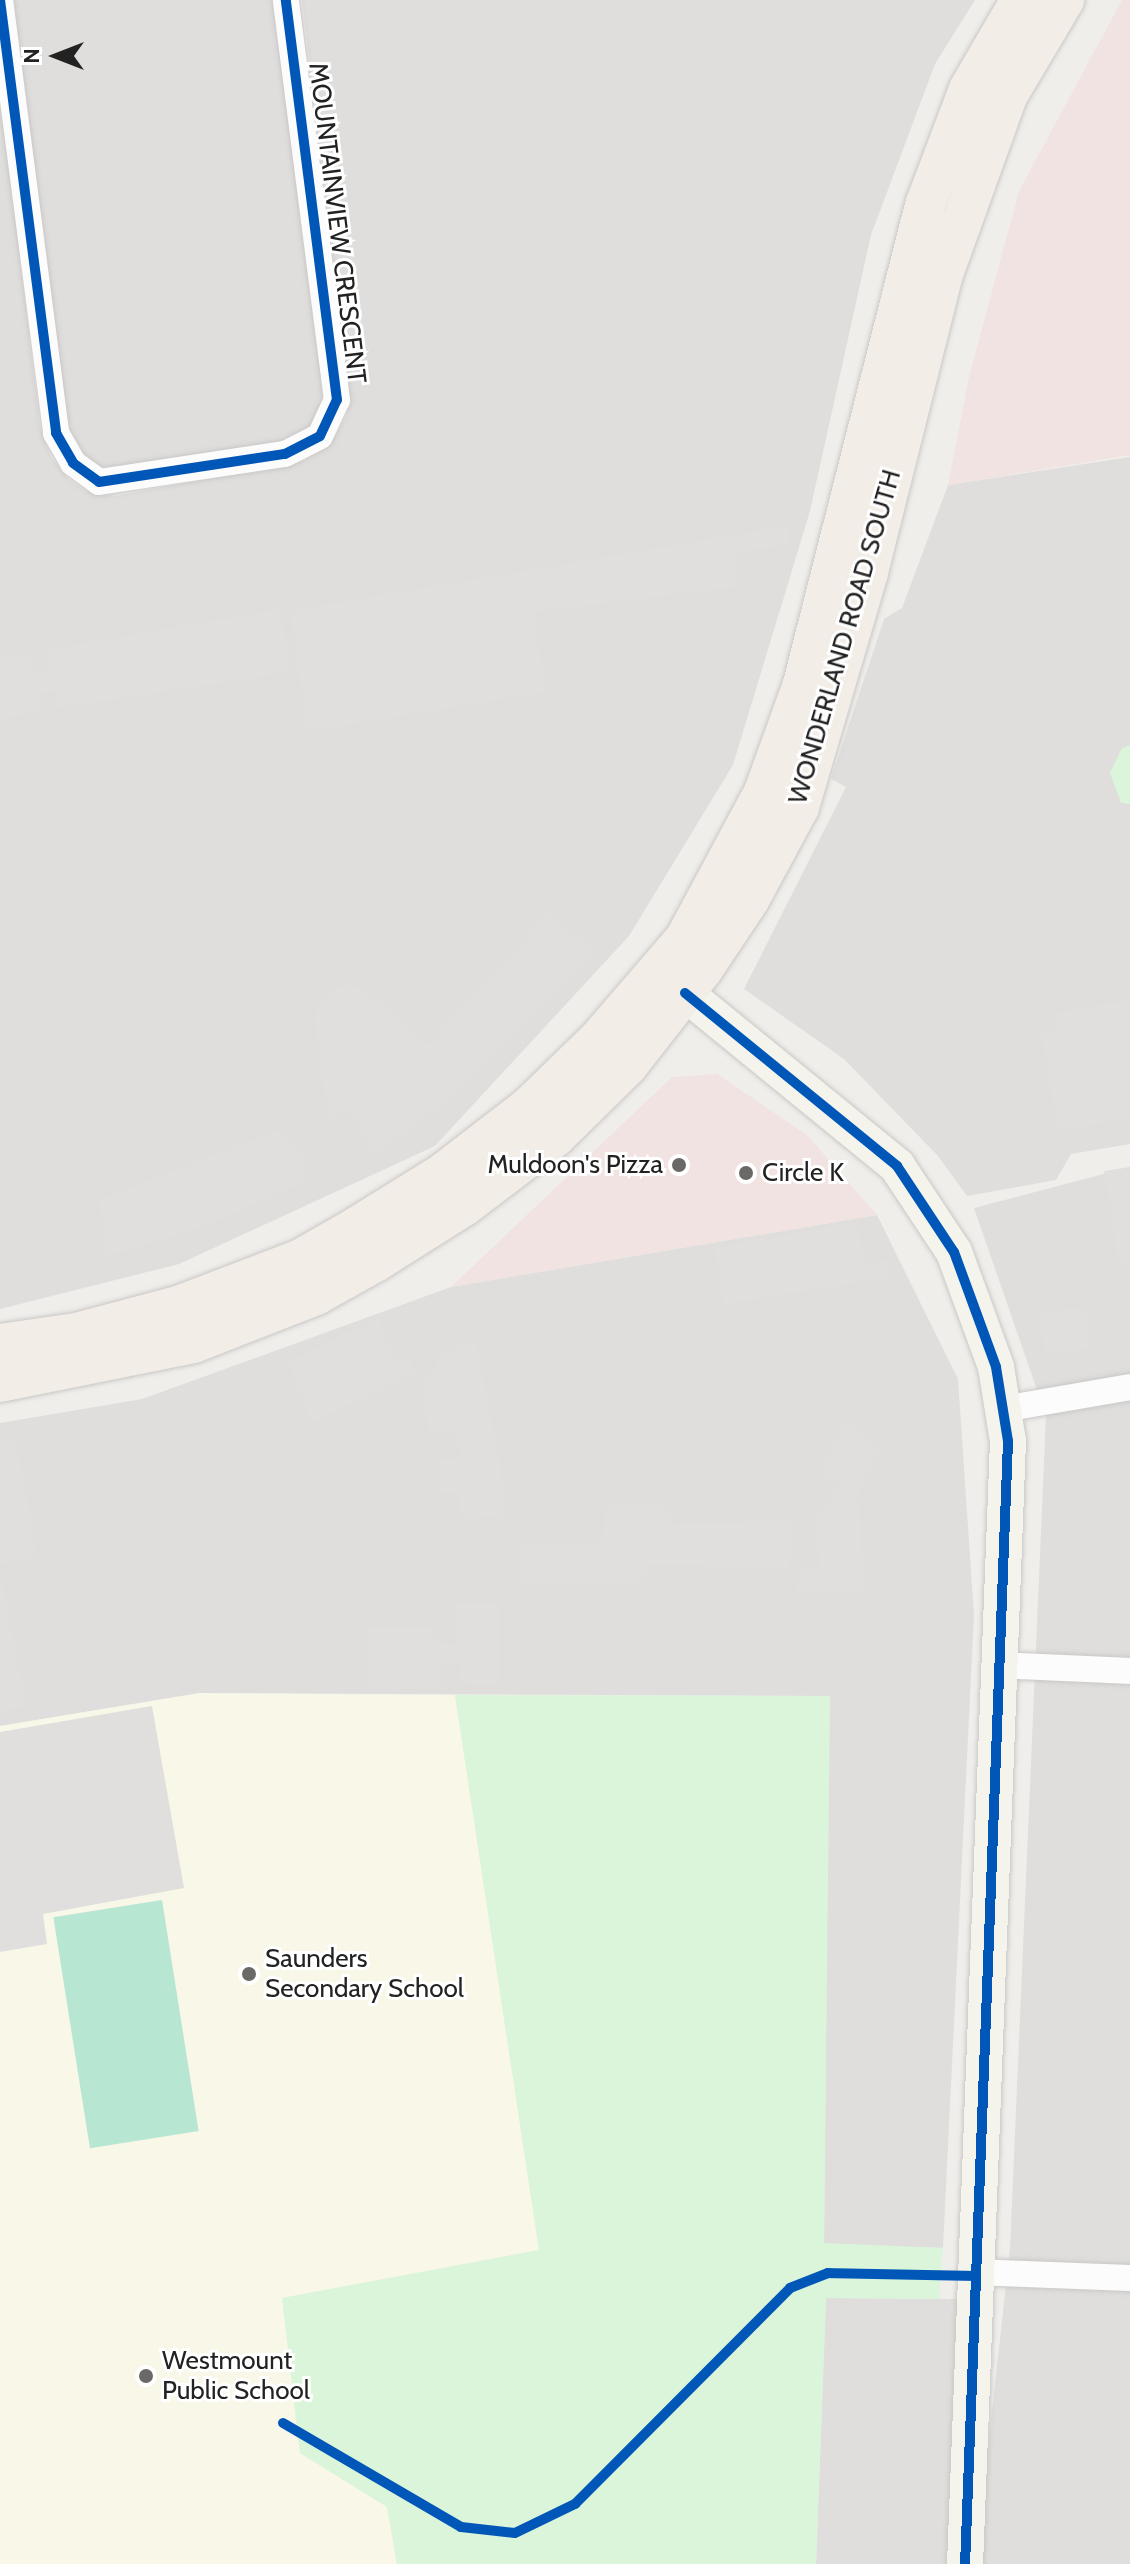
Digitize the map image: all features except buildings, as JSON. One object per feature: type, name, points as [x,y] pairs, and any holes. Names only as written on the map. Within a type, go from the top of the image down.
[{"type":"main road","name":"WONDERLAND ROAD SOUTH","points":[[0,1344],[76,1333],[181,1305],[299,1260],[355,1228],[442,1174],[529,1107],[599,1039],[685,939],[717,887],[769,779],[806,670],[926,203],[969,89],[1021,0]]},
{"type":"main road","name":"WONDERLAND ROAD SOUTH","points":[[0,1382],[193,1343],[316,1295],[464,1206],[555,1137],[628,1065],[685,993],[749,900],[799,807],[868,572],[942,277],[1007,96],[1064,0]]},
{"type":"street","name":"MOUNTAINVIEW CRESCENT","points":[[0,0],[56,433],[73,463],[99,482],[285,454],[320,436],[337,400],[286,0]]},
{"type":"street","points":[[685,993],[897,1166],[954,1252],[996,1367],[1008,1441],[973,2272],[965,2564]]},
{"type":"street","points":[[1003,1409],[1130,1387]]},
{"type":"street","points":[[998,1665],[1130,1671]]},
{"type":"street","points":[[973,2272],[1130,2278]]},
{"type":"shaded area","points":[[14,0],[275,0],[323,383],[321,413],[306,433],[278,444],[115,468],[94,465],[78,453],[67,431]]},
{"type":"shaded area","points":[[302,0],[975,0],[935,64],[871,235],[810,511],[733,765],[629,936],[435,1146],[179,1264],[0,1309],[0,92],[40,427],[51,457],[68,479],[86,491],[116,496],[304,461],[334,438],[347,415],[349,385]]},
{"type":"shaded area","points":[[1122,0],[1130,0],[1130,455],[948,485],[969,377],[1019,191]]},
{"type":"shaded area","points":[[1130,457],[1130,1144],[1071,1154],[1056,1180],[967,1196],[938,1156],[844,1059],[744,989],[846,787],[831,779],[884,619],[902,608],[948,485]]},
{"type":"shaded area","points":[[788,526],[789,545],[737,551],[736,587],[533,612],[546,692],[307,732],[290,611]]},
{"type":"shaded area","points":[[280,609],[291,672],[57,708],[56,691],[38,693],[41,711],[0,719],[0,659],[29,654],[34,673],[49,669],[46,650]]},
{"type":"shaded area","points":[[549,913],[595,952],[456,1096],[373,1154],[351,1109],[328,1120],[315,1018],[320,1001],[330,990],[346,985],[364,989],[428,1045]]},
{"type":"shaded area","points":[[1130,1000],[1130,1118],[1059,1131],[1041,1034],[1057,1031],[1055,1013]]},
{"type":"shaded area","points":[[717,1074],[807,1135],[877,1215],[451,1287],[672,1077]]},
{"type":"shaded area","points":[[278,1130],[301,1154],[309,1180],[203,1227],[106,1256],[99,1200]]},
{"type":"shaded area","points":[[1130,1167],[1130,2564],[981,2564],[984,2484],[1010,2248],[1046,1416],[974,1208]]},
{"type":"shaded area","points":[[1130,1167],[1130,1263],[1119,1264],[1104,1171]]},
{"type":"shaded area","points":[[877,1215],[958,1379],[974,1615],[943,2248],[824,2244],[829,1696],[200,1693],[0,1726],[0,1423],[142,1399],[451,1287]]},
{"type":"shaded area","points":[[857,1222],[865,1264],[889,1260],[891,1277],[724,1304],[715,1248]]},
{"type":"shaded area","points":[[1085,1307],[1091,1349],[1045,1355],[1039,1313]]},
{"type":"shaded area","points":[[379,1318],[395,1364],[409,1358],[415,1373],[311,1423],[289,1362]]},
{"type":"shaded area","points":[[475,1339],[501,1469],[503,1517],[458,1518],[460,1493],[439,1493],[438,1459],[462,1458],[453,1427],[430,1434],[420,1380],[439,1371],[434,1359]]},
{"type":"shaded area","points":[[849,1417],[881,1449],[858,1493],[864,1589],[797,1593],[798,1566],[819,1568],[817,1514],[840,1485],[819,1473]]},
{"type":"shaded area","points":[[16,1439],[37,1556],[0,1564],[0,1442]]},
{"type":"shaded area","points":[[606,1504],[669,1506],[671,1524],[793,1521],[789,1569],[651,1564],[634,1585],[519,1583],[518,1544],[603,1542]]},
{"type":"shaded area","points":[[0,1574],[26,1706],[0,1711]]},
{"type":"shaded area","points":[[456,1604],[500,1604],[499,1686],[459,1683],[461,1664],[441,1665],[441,1686],[367,1686],[367,1627],[433,1628],[433,1642],[458,1645]]},
{"type":"shaded area","name":"Saunders Secondary School","points":[[200,1693],[455,1695],[539,2250],[283,2298],[300,2453],[387,2507],[397,2564],[0,2564],[0,1726]]},
{"type":"shaded area","points":[[152,1706],[184,1888],[43,1914],[47,1944],[0,1952],[0,1732]]},
{"type":"shaded area","points":[[826,2298],[957,2299],[961,2308],[953,2564],[816,2564]]},
{"type":"green space","points":[[1130,745],[1130,804],[1121,803],[1110,773],[1122,748]]},
{"type":"green space","points":[[455,1695],[830,1696],[824,2243],[943,2248],[939,2299],[826,2298],[816,2564],[397,2564],[387,2507],[300,2453],[282,2298],[539,2250]]},
{"type":"green space","points":[[162,1900],[199,2131],[90,2148],[53,1917]]},
{"type":"cycle path","points":[[0,0],[56,433],[73,463],[99,482],[285,454],[320,436],[337,400],[286,0]]},
{"type":"cycle path","points":[[685,993],[897,1166],[954,1252],[996,1367],[1008,1441],[965,2564]]},
{"type":"cycle path","points":[[283,2423],[461,2527],[515,2533],[575,2504],[790,2288],[828,2273],[972,2276]]},
{"type":"place","name":"Muldoon's Pizza","points":[[679,1165]]},
{"type":"place","name":"Circle K","points":[[746,1173]]},
{"type":"place","name":"Saunders Secondary School","points":[[249,1974]]},
{"type":"place","name":"Westmount Public School","points":[[146,2376]]}]
